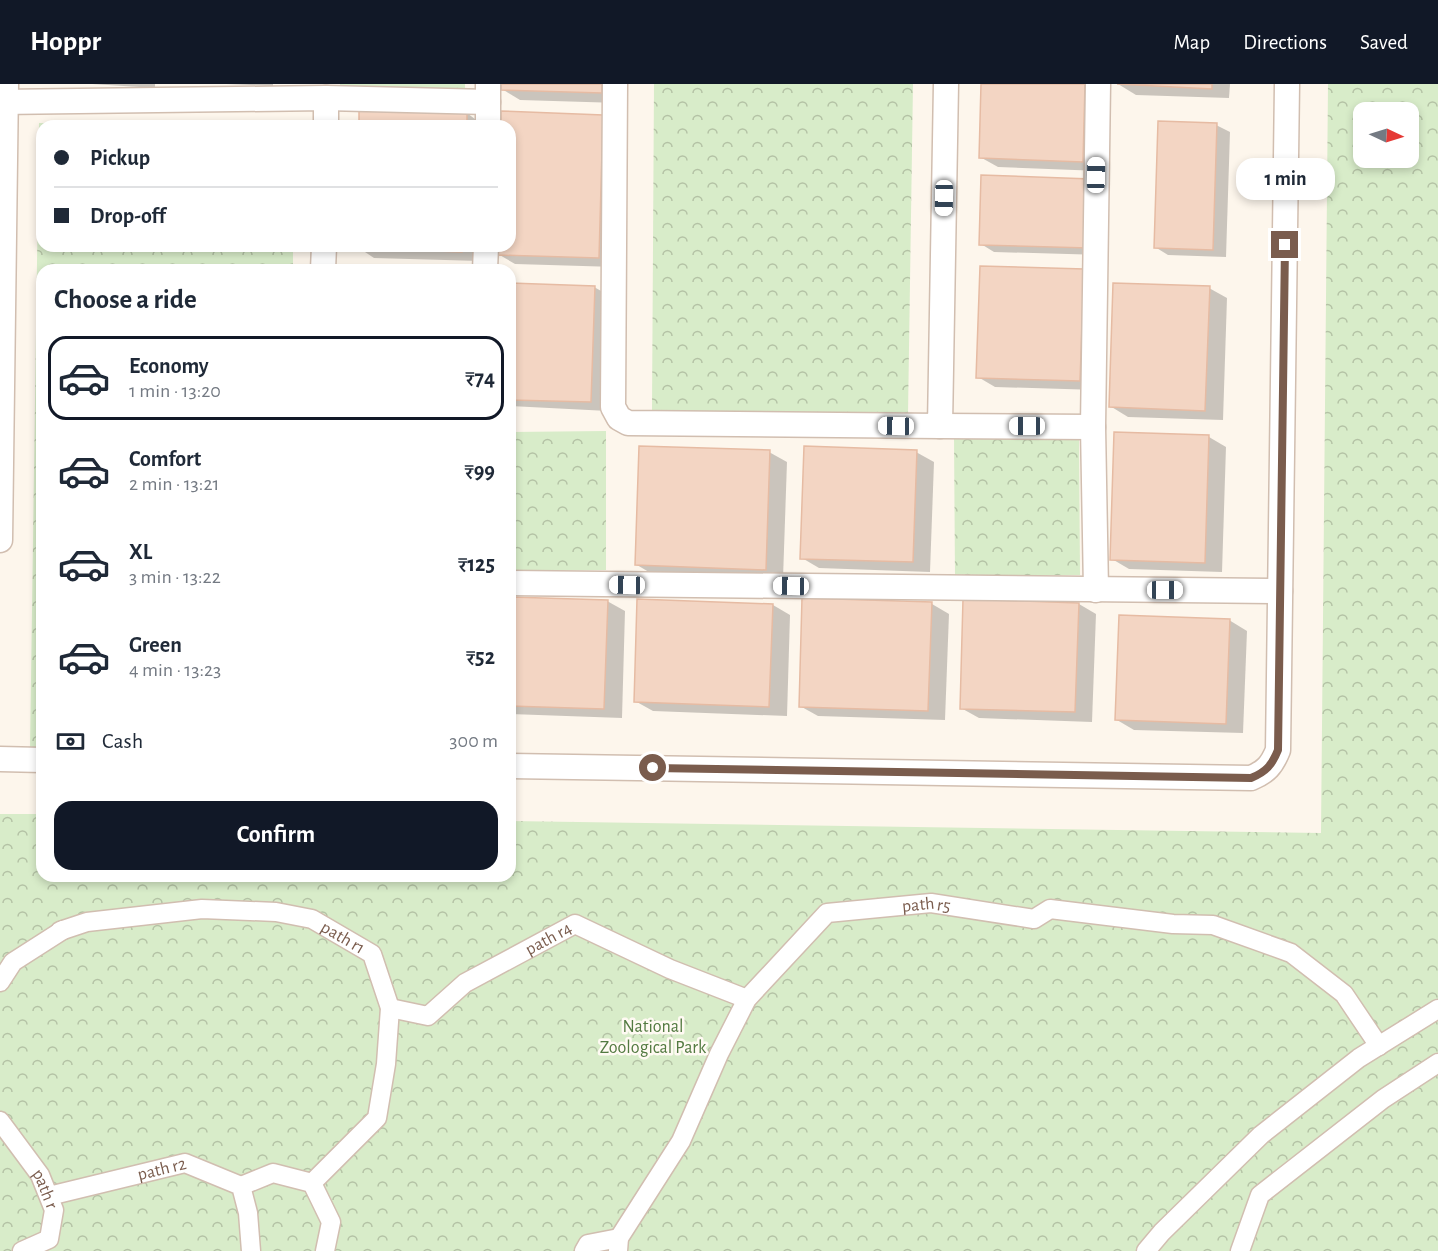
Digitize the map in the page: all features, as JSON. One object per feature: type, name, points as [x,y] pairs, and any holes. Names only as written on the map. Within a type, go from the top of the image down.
[{"type":"street","points":[[615,84],[612,407],[619,418],[628,423],[1093,427]]},
{"type":"street","points":[[940,426],[946,84]]},
{"type":"street","points":[[1095,590],[1093,427],[1098,84]]},
{"type":"street","points":[[516,766],[1251,778],[1263,773],[1273,764],[1278,750],[1287,84]]},
{"type":"street","points":[[0,540],[4,96],[326,98],[488,93],[488,120]]},
{"type":"street","points":[[326,98],[326,120]]},
{"type":"street","points":[[516,583],[1280,591]]},
{"type":"street","points":[[0,759],[36,760]]},
{"type":"street","name":"path r5","points":[[619,1244],[681,1142],[719,1054],[747,999],[827,913],[931,903],[1034,919],[1050,909],[1173,924],[1213,926],[1291,953],[1344,994],[1379,1046]]},
{"type":"street","name":"path r1","points":[[0,982],[13,962],[61,931],[87,922],[202,909],[276,912],[312,919],[372,954],[390,1008],[386,1064],[377,1118],[312,1183]]},
{"type":"street","name":"path r4","points":[[390,1008],[428,1016],[465,983],[575,924],[670,969],[747,999]]},
{"type":"street","points":[[1146,1251],[1162,1232],[1261,1136],[1359,1058],[1438,1009]]},
{"type":"street","points":[[1240,1251],[1260,1195],[1383,1098],[1438,1063]]},
{"type":"street","name":"path r","points":[[0,1121],[40,1175],[54,1210],[49,1239],[22,1251]]},
{"type":"street","name":"path r2","points":[[48,1196],[185,1162],[241,1186]]},
{"type":"street","points":[[250,1251],[248,1214],[241,1186],[273,1173],[312,1183],[331,1222],[325,1251]]},
{"type":"street","points":[[584,1251],[588,1244],[619,1244]]},
{"type":"green space","points":[[340,84],[465,84],[465,90],[340,90]]},
{"type":"green space","points":[[654,84],[913,84],[908,415],[652,411]]},
{"type":"green space","name":"National Zoological Park","points":[[1328,84],[1438,84],[1438,1251],[0,1251],[0,814],[36,814],[36,882],[516,882],[516,821],[1321,833]]},
{"type":"green space","points":[[37,252],[293,252],[293,264],[37,264]]},
{"type":"green space","points":[[36,332],[36,750],[30,750]]},
{"type":"green space","points":[[606,431],[606,570],[516,571],[516,432]]},
{"type":"green space","points":[[954,437],[1079,437],[1080,575],[955,576]]},
{"type":"building","points":[[501,84],[602,84],[602,93],[501,90]]},
{"type":"building","points":[[981,84],[1085,84],[1083,162],[979,158]]},
{"type":"building","points":[[1117,84],[1212,84],[1212,89]]},
{"type":"building","points":[[359,109],[467,112],[467,120],[359,120]]},
{"type":"building","points":[[501,111],[603,115],[599,258],[496,255],[496,252],[516,252],[516,120],[501,120]]},
{"type":"building","points":[[1158,121],[1217,123],[1213,250],[1154,248]]},
{"type":"building","points":[[981,175],[1091,179],[1089,248],[979,245]]},
{"type":"building","points":[[980,266],[1084,269],[1080,381],[976,378]]},
{"type":"building","points":[[516,283],[595,286],[591,402],[516,400]]},
{"type":"building","points":[[1113,283],[1210,286],[1205,411],[1109,407]]},
{"type":"building","points":[[1114,432],[1209,435],[1205,563],[1110,560]]},
{"type":"building","points":[[639,446],[770,450],[766,570],[635,565]]},
{"type":"building","points":[[804,446],[917,450],[913,562],[800,559]]},
{"type":"building","points":[[516,597],[608,600],[604,709],[516,706]]},
{"type":"building","points":[[802,598],[932,602],[928,711],[799,707]]},
{"type":"building","points":[[637,599],[773,604],[769,707],[634,702]]},
{"type":"building","points":[[963,599],[1079,603],[1075,712],[960,709]]},
{"type":"building","points":[[1119,615],[1230,619],[1226,724],[1115,720]]},
{"type":"route","points":[[653,768],[1251,778],[1263,773],[1273,764],[1278,750],[1285,245]]}]
